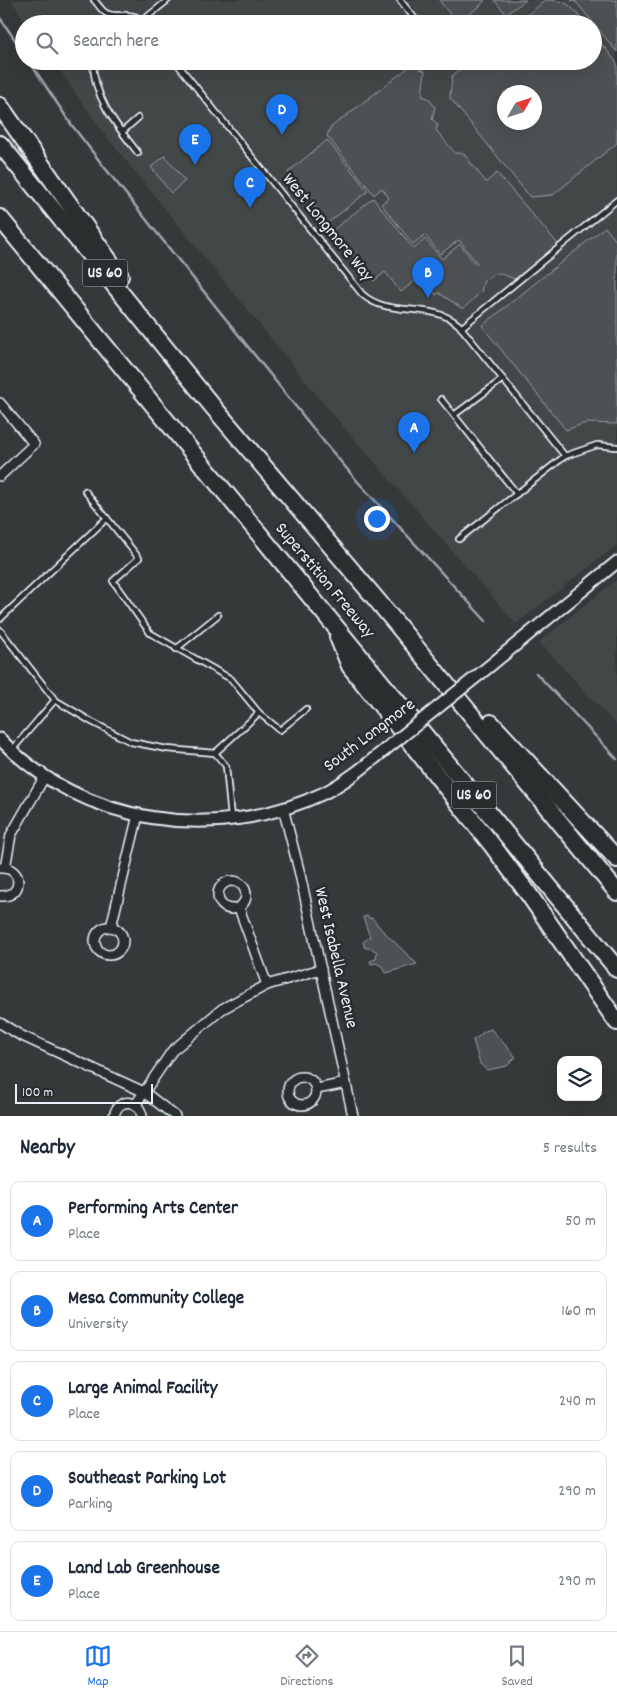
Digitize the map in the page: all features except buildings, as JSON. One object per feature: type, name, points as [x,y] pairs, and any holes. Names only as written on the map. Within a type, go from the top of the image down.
[{"type":"highway","points":[[0,106],[209,402]]},
{"type":"highway","name":"Superstition Freeway","points":[[0,144],[209,402],[376,599],[617,892]]},
{"type":"highway","name":"Superstition Freeway","points":[[0,218],[175,435],[331,621],[617,969]]},
{"type":"highway","points":[[0,231],[175,435]]},
{"type":"highway","points":[[376,599],[617,859]]},
{"type":"highway","points":[[331,621],[350,666],[492,845],[530,896],[617,1022]]},
{"type":"street","points":[[0,403],[34,444],[0,476]]},
{"type":"street","name":"South Longmore","points":[[0,739],[45,776],[91,801],[138,815],[165,820],[200,822],[232,820],[283,808],[325,792],[362,768],[617,562]]},
{"type":"street","points":[[0,896],[10,895],[18,884],[18,879],[13,871],[2,868],[11,835],[45,776]]},
{"type":"street","name":"West Isabella Avenue","points":[[283,808],[353,1116]]},
{"type":"street","points":[[112,927],[138,815]]},
{"type":"street","points":[[238,908],[267,985]]},
{"type":"street","points":[[136,1104],[172,1051],[222,1009],[267,985],[321,969]]},
{"type":"street","points":[[0,1023],[20,1035],[144,1092],[175,1116]]},
{"type":"street","points":[[317,1089],[346,1083]]},
{"type":"street","points":[[114,1116],[119,1105],[128,1102],[136,1104],[141,1109],[142,1116]]},
{"type":"lane","points":[[94,0],[104,12],[130,15]]},
{"type":"lane","points":[[152,15],[168,0]]},
{"type":"lane","points":[[400,0],[412,15]]},
{"type":"lane","points":[[93,70],[94,83],[109,114],[138,153]]},
{"type":"lane","name":"West Longmore Way","points":[[182,70],[362,294],[372,301],[385,306],[443,314],[450,318],[461,328],[565,456]]},
{"type":"lane","points":[[122,132],[138,118]]},
{"type":"lane","points":[[461,328],[617,200]]},
{"type":"lane","points":[[454,415],[503,379]]},
{"type":"lane","points":[[442,399],[517,494]]},
{"type":"lane","points":[[459,539],[565,456],[597,445],[617,447]]},
{"type":"lane","points":[[85,491],[139,558],[114,581],[150,633],[231,679],[259,714],[280,730],[306,709]]},
{"type":"lane","points":[[0,619],[107,518]]},
{"type":"lane","points":[[176,649],[218,615]]},
{"type":"lane","points":[[0,630],[55,700],[92,722],[131,742],[167,749],[215,753],[226,766],[232,820]]},
{"type":"lane","points":[[12,750],[55,700]]},
{"type":"lane","points":[[215,753],[259,714]]},
{"type":"shaded area","points":[[11,0],[617,0],[617,545],[516,624],[333,415],[105,135],[59,70],[602,70],[602,15],[21,15]]},
{"type":"shaded area","points":[[439,0],[485,0],[468,15],[451,15]]},
{"type":"shaded area","points":[[494,0],[526,0],[506,14]]},
{"type":"shaded area","points":[[546,0],[554,0],[565,3],[578,15],[527,15]]},
{"type":"shaded area","points":[[571,0],[617,0],[617,52],[602,34],[602,15],[587,15],[576,2]]},
{"type":"shaded area","points":[[602,44],[617,63],[617,143],[553,195],[530,197],[450,98],[452,76],[459,70],[602,70]]},
{"type":"shaded area","points":[[405,70],[425,71],[422,96],[428,98],[435,107],[432,119],[438,125],[436,130],[455,153],[463,153],[486,182],[497,173],[558,244],[515,279],[498,273],[484,280],[481,292],[463,309],[439,293],[436,295],[421,276],[401,292],[385,272],[374,281],[333,230],[373,198],[414,249],[425,239],[442,259],[460,244],[475,264],[477,263],[459,240],[440,254],[425,235],[413,244],[381,204],[389,198],[382,188],[374,195],[327,136],[330,128]]},
{"type":"shaded area","points":[[327,140],[368,191],[328,223],[288,172]]},
{"type":"shaded area","points":[[165,156],[185,181],[171,193],[151,167]]},
{"type":"shaded area","points":[[605,227],[617,242],[617,424],[586,423],[566,430],[482,326]]},
{"type":"shaded area","points":[[617,579],[617,726],[539,642]]},
{"type":"shaded area","points":[[368,916],[417,964],[386,973],[383,967],[376,963],[371,964],[370,961],[376,959],[377,952],[371,948],[365,948],[363,942],[370,937],[363,917]]},
{"type":"shaded area","points":[[491,1029],[516,1057],[507,1066],[487,1070],[480,1064],[473,1040],[483,1032]]},
{"type":"waterway","points":[[0,18],[15,40]]},
{"type":"waterway","points":[[35,70],[71,124],[101,163],[325,443],[358,482],[486,621]]},
{"type":"waterway","points":[[536,673],[617,759]]},
{"type":"place","name":"Southeast Parking Lot","points":[[282,135]]},
{"type":"place","name":"Land Lab Greenhouse","points":[[195,165]]},
{"type":"place","name":"Large Animal Facility","points":[[250,208]]},
{"type":"place","name":"Mesa Community College","points":[[428,298]]},
{"type":"place","name":"Performing Arts Center","points":[[414,453]]}]
